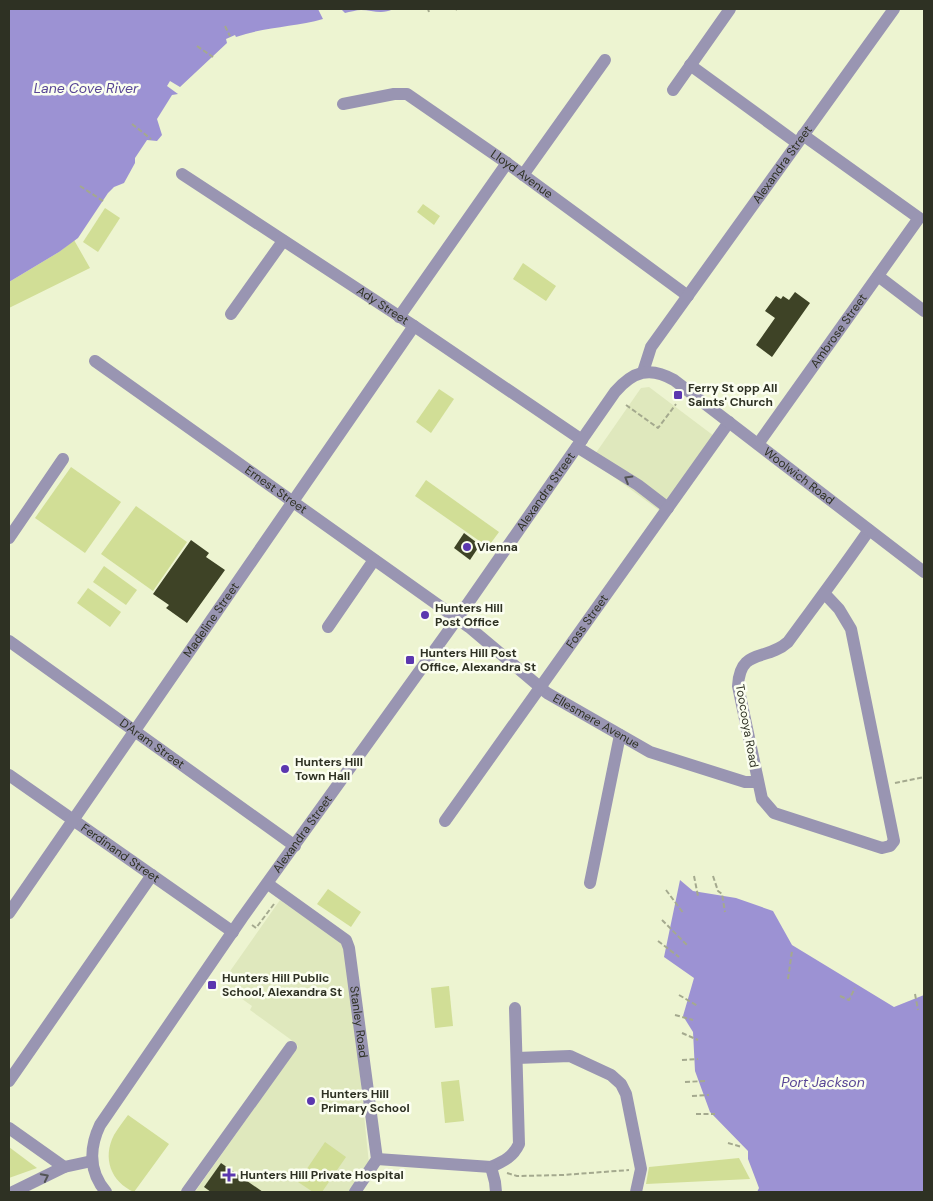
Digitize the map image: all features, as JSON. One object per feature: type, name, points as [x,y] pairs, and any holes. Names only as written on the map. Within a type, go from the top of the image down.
[{"type":"street","points":[[673,90],[730,9]]},
{"type":"street","name":"Alexandra Street","points":[[106,1192],[98,1181],[92,1161],[92,1147],[100,1125],[233,932],[457,619],[579,443],[620,387],[630,377],[643,372],[651,347],[894,9]]},
{"type":"street","points":[[523,175],[605,60]]},
{"type":"street","points":[[690,65],[800,139]]},
{"type":"street","name":"Lloyd Avenue","points":[[343,104],[394,94],[407,94],[507,163],[688,296]]},
{"type":"street","name":"Ambrose Street","points":[[758,444],[919,218],[800,139]]},
{"type":"street","points":[[399,316],[507,163]]},
{"type":"street","name":"Ady Street","points":[[182,174],[414,326],[668,508]]},
{"type":"street","points":[[231,314],[283,241]]},
{"type":"street","points":[[878,276],[924,311]]},
{"type":"street","name":"Madeline Street","points":[[9,913],[414,326]]},
{"type":"street","name":"Ernest Street","points":[[95,361],[457,619]]},
{"type":"street","name":"Woolwich Road","points":[[643,372],[660,374],[674,380],[924,572]]},
{"type":"street","name":"Foss Street","points":[[445,821],[729,422]]},
{"type":"street","points":[[9,538],[63,459]]},
{"type":"street","name":"Toocooya Road","points":[[869,530],[788,642],[782,648],[746,662],[740,669],[738,686],[757,782],[762,799],[774,814],[882,848],[890,846],[894,841],[883,786]]},
{"type":"street","points":[[328,627],[374,560]]},
{"type":"street","points":[[824,593],[839,609],[851,629],[883,786]]},
{"type":"street","name":"Ellesmere Avenue","points":[[457,619],[547,693],[650,752],[745,782],[757,782]]},
{"type":"street","name":"D'Aram Street","points":[[9,641],[295,846]]},
{"type":"street","points":[[590,884],[620,735]]},
{"type":"street","name":"Ferdinand Street","points":[[9,775],[233,932]]},
{"type":"street","points":[[9,1081],[152,875]]},
{"type":"street","name":"Stanley Road","points":[[268,884],[346,940],[349,948],[376,1159]]},
{"type":"street","points":[[355,1192],[376,1159],[491,1167],[507,1160],[515,1153],[519,1144],[515,1008]]},
{"type":"street","points":[[187,1192],[291,1047]]},
{"type":"street","points":[[517,1058],[570,1056],[611,1076],[621,1084],[626,1094],[641,1169],[636,1192]]},
{"type":"street","points":[[9,1128],[64,1167]]},
{"type":"street","points":[[13,1192],[64,1167],[92,1161]]},
{"type":"street","points":[[491,1167],[496,1192]]},
{"type":"path","points":[[225,26],[230,36]]},
{"type":"path","points":[[197,46],[213,57]]},
{"type":"path","points":[[132,124],[152,139]]},
{"type":"path","points":[[80,186],[103,201]]},
{"type":"path","points":[[626,405],[658,428],[676,404]]},
{"type":"path","points":[[883,786],[924,777]]},
{"type":"path","points":[[694,876],[698,896]]},
{"type":"path","points":[[713,876],[718,891],[722,894],[725,912]]},
{"type":"path","points":[[666,890],[684,914]]},
{"type":"path","points":[[250,924],[256,928],[277,900]]},
{"type":"path","points":[[662,920],[688,946]]},
{"type":"path","points":[[658,940],[679,957]]},
{"type":"path","points":[[788,979],[792,951]]},
{"type":"path","points":[[840,996],[849,1000],[855,988]]},
{"type":"path","points":[[915,994],[918,1010]]},
{"type":"path","points":[[680,995],[698,1006]]},
{"type":"path","points":[[675,1015],[693,1020]]},
{"type":"path","points":[[682,1033],[698,1040]]},
{"type":"path","points":[[682,1060],[698,1059]]},
{"type":"path","points":[[685,1082],[704,1081]]},
{"type":"path","points":[[692,1096],[709,1095]]},
{"type":"path","points":[[696,1114],[715,1114]]},
{"type":"path","points":[[728,1143],[742,1147]]},
{"type":"path","points":[[491,1167],[517,1176],[563,1175],[641,1169]]},
{"type":"shaded area","points":[[649,387],[714,436],[660,511],[591,460],[641,388]]},
{"type":"shaded area","name":"Hunters Hill Primary School","points":[[280,900],[347,946],[369,1164],[350,1192],[195,1192],[298,1046],[250,1010],[252,1006],[221,984]]},
{"type":"green space","points":[[423,204],[440,216],[434,225],[417,212]]},
{"type":"green space","points":[[105,208],[120,218],[98,252],[83,242]]},
{"type":"green space","points":[[74,240],[90,268],[9,308],[9,282],[59,252]]},
{"type":"green space","points":[[523,263],[556,286],[546,301],[513,279]]},
{"type":"green space","points":[[439,389],[454,399],[431,433],[416,422]]},
{"type":"green space","points":[[71,467],[121,502],[85,553],[35,518]]},
{"type":"green space","points":[[426,480],[499,532],[488,547],[415,496]]},
{"type":"green space","points":[[136,506],[187,542],[153,591],[101,554]]},
{"type":"green space","points":[[104,566],[137,590],[126,605],[93,582]]},
{"type":"green space","points":[[88,588],[121,612],[110,627],[77,603]]},
{"type":"green space","points":[[328,889],[361,912],[351,927],[317,904]]},
{"type":"green space","points":[[449,986],[453,1026],[435,1028],[431,988]]},
{"type":"green space","points":[[459,1080],[464,1121],[445,1123],[441,1082]]},
{"type":"green space","points":[[128,1115],[169,1144],[134,1192],[126,1188],[114,1176],[109,1161],[110,1144]]},
{"type":"green space","points":[[325,1142],[346,1157],[322,1192],[313,1192],[298,1182]]},
{"type":"green space","points":[[9,1147],[37,1168],[9,1178]]},
{"type":"green space","points":[[739,1158],[750,1179],[646,1184],[649,1167]]},
{"type":"water","name":"Lane Cove River","points":[[9,9],[318,9],[323,19],[257,31],[236,37],[235,35],[226,39],[227,43],[180,87],[170,81],[167,86],[178,94],[172,95],[157,119],[162,135],[157,141],[147,140],[135,158],[135,163],[124,183],[114,187],[108,193],[78,238],[59,252],[9,282]]},
{"type":"water","points":[[341,9],[393,9],[385,12],[361,10],[345,13]]},
{"type":"water","name":"Port Jackson","points":[[680,880],[693,891],[736,898],[773,911],[792,945],[894,1007],[924,995],[924,1192],[757,1192],[759,1188],[748,1159],[748,1151],[710,1112],[695,1071],[693,1032],[683,1016],[694,978],[664,957]]},
{"type":"building","points":[[795,292],[810,303],[772,357],[756,345],[775,318],[765,311],[776,296],[781,299],[783,296],[789,300]]},
{"type":"building","name":"Vienna","points":[[464,533],[480,545],[470,560],[454,548]]},
{"type":"building","points":[[191,540],[209,553],[206,557],[225,570],[187,623],[166,608],[169,605],[153,594]]},
{"type":"building","points":[[221,1163],[263,1192],[211,1192],[204,1187]]},
{"type":"place","name":"Ferry St opp All Saints' Church","points":[[678,395]]},
{"type":"place","name":"Vienna","points":[[467,547]]},
{"type":"place","name":"Hunters Hill Post Office","points":[[425,615]]},
{"type":"place","name":"Hunters Hill Post Office, Alexandra St","points":[[410,660]]},
{"type":"place","name":"Hunters Hill Town Hall","points":[[285,769]]},
{"type":"place","name":"Hunters Hill Public School, Alexandra St","points":[[212,985]]},
{"type":"place","name":"Hunters Hill Primary School","points":[[311,1101]]},
{"type":"place","name":"Hunters Hill Private Hospital","points":[[229,1175]]}]
